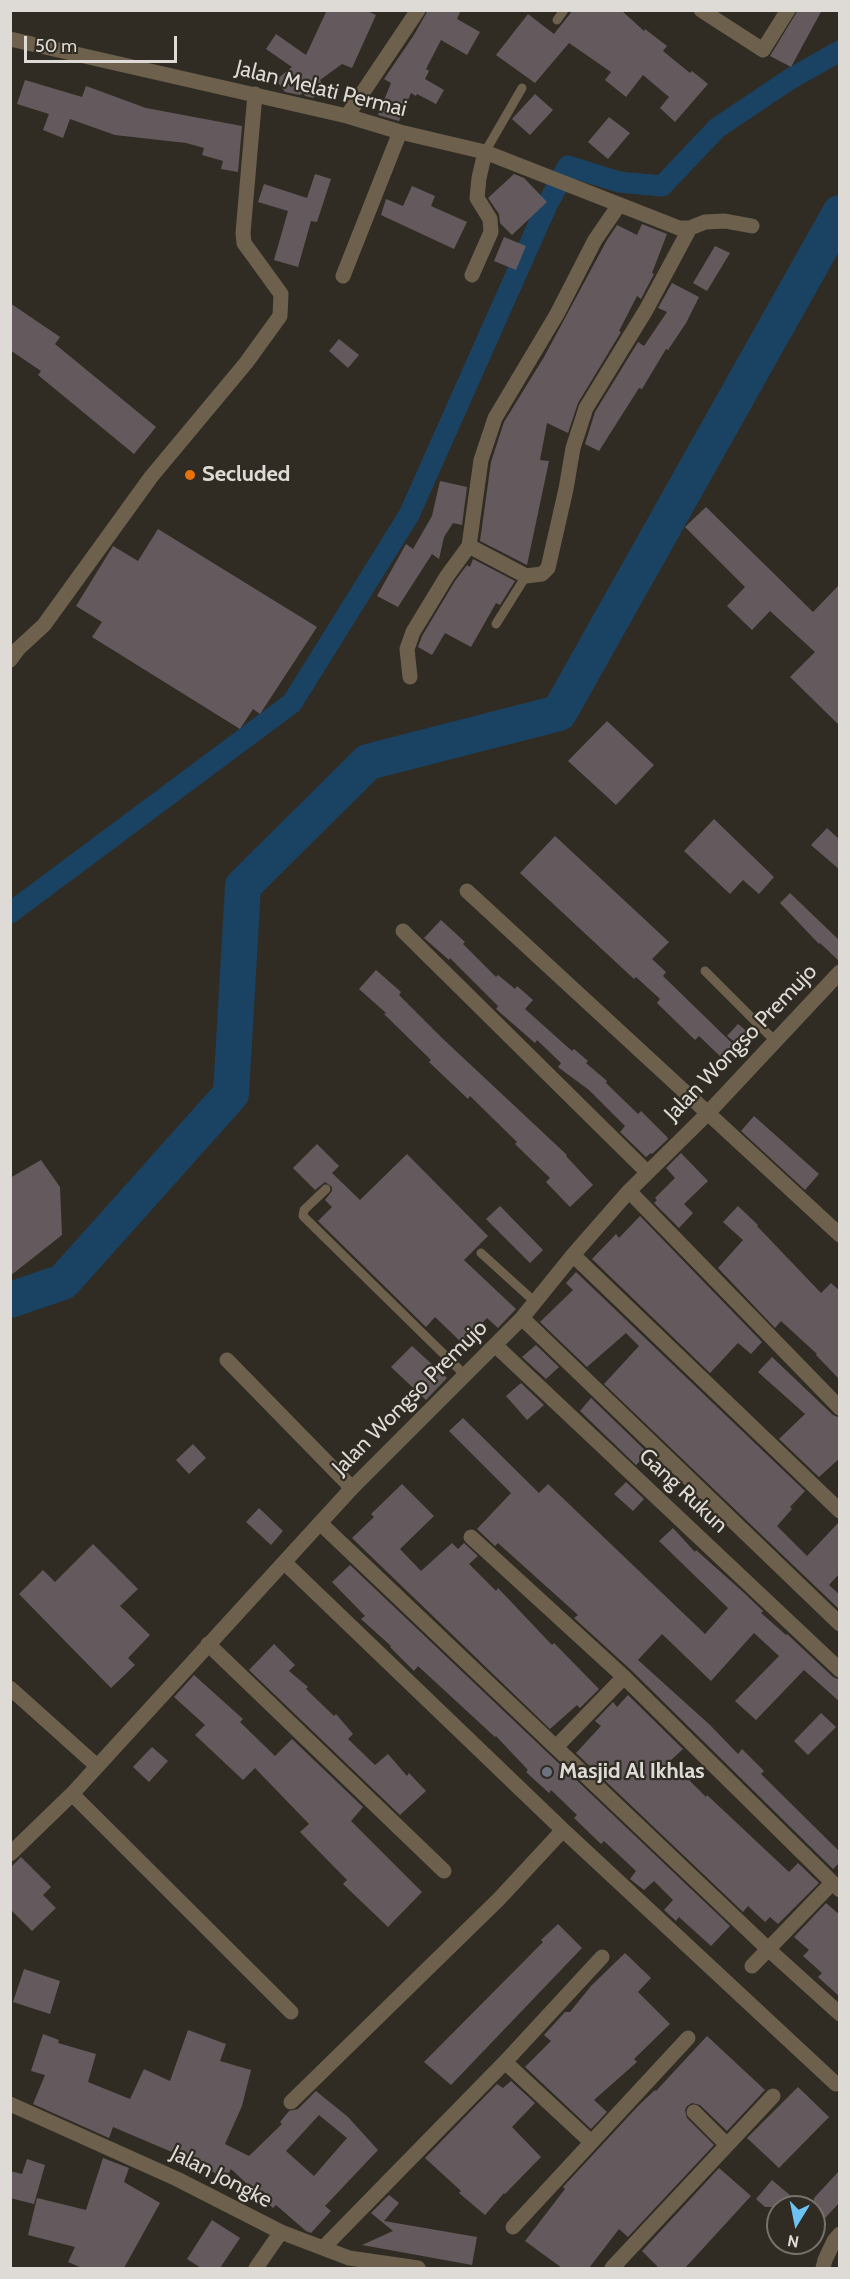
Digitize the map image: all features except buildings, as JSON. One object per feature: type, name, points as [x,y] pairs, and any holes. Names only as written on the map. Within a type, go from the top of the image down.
[{"type":"street","points":[[347,116],[418,10]]},
{"type":"street","points":[[700,10],[763,50],[788,10]]},
{"type":"street","name":"Jalan Melati Permai","points":[[12,42],[255,94],[485,152],[619,205]]},
{"type":"street","points":[[10,660],[18,649],[44,625],[151,477],[246,363],[280,316],[281,294],[244,243],[255,94]]},
{"type":"street","points":[[343,276],[400,132]]},
{"type":"street","points":[[472,275],[491,232],[490,219],[477,198],[478,178],[485,152]]},
{"type":"street","points":[[410,677],[407,649],[413,632],[442,583],[469,546],[481,460],[495,418],[557,314],[595,240],[619,205],[679,228],[690,228],[705,222],[724,221],[752,226]]},
{"type":"street","points":[[469,546],[526,576],[542,574],[548,568],[573,448],[586,408],[646,310],[690,228]]},
{"type":"street","points":[[467,891],[840,1235]]},
{"type":"street","points":[[403,931],[647,1172]]},
{"type":"street","name":"Jalan Wongso Premujo","points":[[13,1847],[72,1794],[352,1488],[522,1318],[629,1191],[707,1113],[840,972]]},
{"type":"street","points":[[629,1191],[840,1408]]},
{"type":"street","points":[[573,1255],[837,1505]]},
{"type":"street","points":[[522,1318],[840,1624]]},
{"type":"street","name":"Gang Rukun","points":[[495,1344],[840,1670]]},
{"type":"street","points":[[227,1360],[352,1488]]},
{"type":"street","points":[[320,1523],[768,1949],[840,2014]]},
{"type":"street","points":[[471,1537],[624,1677],[836,1887],[752,1966]]},
{"type":"street","points":[[285,1563],[563,1830],[836,2084]]},
{"type":"street","points":[[208,1644],[444,1871]]},
{"type":"street","points":[[556,1747],[624,1677]]},
{"type":"street","points":[[10,1688],[97,1766]]},
{"type":"street","points":[[72,1794],[291,2012]]},
{"type":"street","points":[[291,2102],[499,1899],[563,1830]]},
{"type":"street","points":[[323,2248],[505,2062],[602,1957]]},
{"type":"street","points":[[513,2227],[688,2038]]},
{"type":"street","points":[[505,2062],[591,2142]]},
{"type":"street","points":[[612,2268],[773,2096]]},
{"type":"street","name":"Jalan Jongke","points":[[10,2104],[177,2179],[281,2232],[349,2258],[418,2268]]},
{"type":"street","points":[[694,2112],[726,2144]]},
{"type":"street","points":[[256,2268],[281,2232]]},
{"type":"street","points":[[823,2268],[829,2251],[840,2234]]},
{"type":"lane","points":[[557,20],[564,10]]},
{"type":"lane","points":[[485,152],[522,88]]},
{"type":"lane","points":[[496,624],[526,576]]},
{"type":"lane","points":[[705,971],[775,1041]]},
{"type":"lane","points":[[326,1189],[304,1209],[303,1215],[465,1375]]},
{"type":"lane","points":[[481,1253],[535,1302]]},
{"type":"waterway","points":[[10,913],[292,703],[409,515],[547,205],[568,166],[619,182],[662,186],[717,128],[790,79],[840,51]]},
{"type":"waterway","points":[[10,1300],[63,1282],[231,1094],[243,886],[368,762],[559,713],[840,213]]},
{"type":"place","name":"Secluded","points":[[190,475]]},
{"type":"place","name":"Masjid Al Ikhlas","points":[[547,1772]]}]
